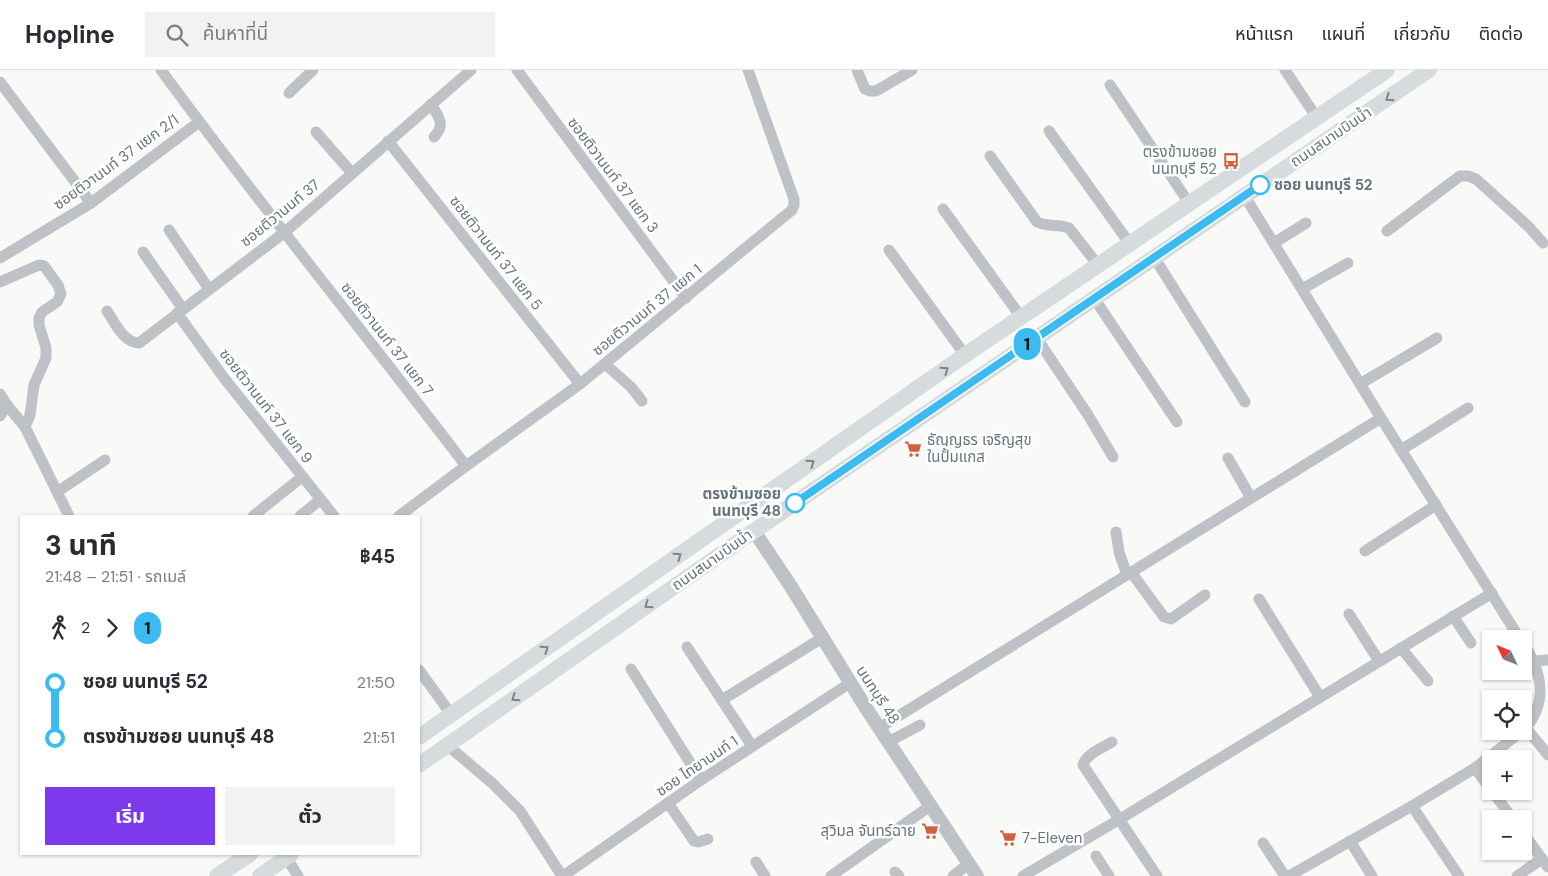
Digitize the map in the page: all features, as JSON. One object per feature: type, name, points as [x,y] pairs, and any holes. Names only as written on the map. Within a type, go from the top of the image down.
[{"type":"main road","name":"ถนนสนามบินน้ำ","points":[[420,736],[965,355],[1387,70]]},
{"type":"main road","name":"ถนนสนามบินน้ำ","points":[[420,765],[754,531],[1429,70]]},
{"type":"main road","points":[[742,512],[754,531]]},
{"type":"main road","points":[[217,876],[248,855]]},
{"type":"main road","points":[[260,876],[287,855]]},
{"type":"street","name":"ซอยติวานนท์ 37 แยก 7","points":[[161,70],[199,122],[466,466]]},
{"type":"street","points":[[288,93],[313,70]]},
{"type":"street","name":"ซอยติวานนท์ 37","points":[[107,311],[127,340],[139,343],[284,232],[471,70]]},
{"type":"street","name":"ซอยติวานนท์ 37 แยก 3","points":[[516,70],[686,298]]},
{"type":"street","name":"ซอยติวานนท์ 37 แยก 1","points":[[399,515],[580,384],[792,210],[794,199],[748,70]]},
{"type":"street","points":[[857,70],[865,89],[876,91],[912,70]]},
{"type":"street","points":[[1285,70],[1317,118]]},
{"type":"street","points":[[0,82],[91,203]]},
{"type":"street","points":[[1110,85],[1189,203]]},
{"type":"street","points":[[431,104],[441,125],[440,130],[434,137]]},
{"type":"street","name":"ซอยติวานนท์ 37 แยก 2/1","points":[[0,258],[91,203],[199,122]]},
{"type":"street","points":[[1049,131],[1130,244]]},
{"type":"street","points":[[316,132],[352,173]]},
{"type":"street","name":"ซอยติวานนท์ 37 แยก 5","points":[[388,141],[580,384]]},
{"type":"street","points":[[990,156],[1037,222],[1046,226],[1054,225],[1069,228],[1098,265]]},
{"type":"street","points":[[1387,231],[1460,176],[1468,176],[1476,179],[1543,242]]},
{"type":"street","points":[[1244,195],[1515,630]]},
{"type":"street","points":[[943,209],[1021,317]]},
{"type":"street","points":[[1274,243],[1306,223]]},
{"type":"street","points":[[169,230],[209,289]]},
{"type":"street","points":[[889,250],[965,355]]},
{"type":"street","name":"ซอยติวานนท์ 37 แยก 9","points":[[143,252],[224,378],[333,515]]},
{"type":"street","points":[[1154,257],[1245,402]]},
{"type":"street","points":[[1302,290],[1348,263]]},
{"type":"street","points":[[0,282],[39,265],[44,266],[58,285],[61,294],[57,302],[42,312],[39,318],[39,325],[46,348],[46,358],[34,385],[30,415],[25,427]]},
{"type":"street","points":[[1094,298],[1177,422]]},
{"type":"street","points":[[1036,338],[1088,415],[1113,457]]},
{"type":"street","points":[[1360,384],[1437,338]]},
{"type":"street","points":[[605,364],[631,387],[642,401]]},
{"type":"street","points":[[0,394],[25,427],[68,515]]},
{"type":"street","points":[[0,416],[7,405]]},
{"type":"street","points":[[1401,450],[1468,408]]},
{"type":"street","points":[[879,728],[1381,418]]},
{"type":"street","points":[[1228,458],[1251,498]]},
{"type":"street","points":[[57,492],[105,460]]},
{"type":"street","points":[[254,515],[302,477]]},
{"type":"street","points":[[301,515],[320,500]]},
{"type":"street","points":[[1366,551],[1436,505]]},
{"type":"street","name":"นนทบุรี 48","points":[[754,531],[888,742],[977,876]]},
{"type":"street","points":[[1116,532],[1119,552],[1129,573],[1164,617],[1171,619],[1205,595]]},
{"type":"street","points":[[1023,876],[1120,820],[1492,593]]},
{"type":"street","points":[[1259,599],[1320,697]]},
{"type":"street","points":[[1349,614],[1379,661]]},
{"type":"street","points":[[1453,616],[1472,643]]},
{"type":"street","points":[[722,700],[822,638]]},
{"type":"street","points":[[687,647],[752,746]]},
{"type":"street","points":[[1401,648],[1428,681]]},
{"type":"street","points":[[1532,658],[1543,686],[1540,710],[1532,720]]},
{"type":"street","points":[[1534,661],[1548,660]]},
{"type":"street","points":[[631,669],[701,780]]},
{"type":"street","points":[[420,671],[451,714]]},
{"type":"street","name":"ซอย ไทยานนท์ 1","points":[[563,876],[701,780],[850,683]]},
{"type":"street","points":[[888,742],[920,725]]},
{"type":"street","points":[[1532,738],[1548,755]]},
{"type":"street","points":[[1289,876],[1475,768],[1511,740]]},
{"type":"street","points":[[1112,742],[1089,756],[1084,760],[1083,765],[1157,876]]},
{"type":"street","points":[[447,745],[492,783],[520,812],[563,876]]},
{"type":"street","points":[[1475,768],[1482,777]]},
{"type":"street","points":[[668,803],[694,840],[698,842],[708,839]]},
{"type":"street","points":[[831,876],[930,806]]},
{"type":"street","points":[[1412,806],[1459,876]]},
{"type":"street","points":[[1350,841],[1372,876]]},
{"type":"street","points":[[1263,843],[1284,876]]},
{"type":"street","points":[[1517,876],[1545,863],[1532,845]]},
{"type":"street","points":[[287,855],[298,876]]},
{"type":"street","points":[[1096,856],[1106,875]]},
{"type":"street","points":[[756,862],[765,876]]},
{"type":"street","points":[[953,876],[968,864]]},
{"type":"bus line","name":"1","points":[[795,503],[1260,185]]},
{"type":"place","name":"ตรงข้ามซอย นนทบุรี 52","points":[[1231,161]]},
{"type":"place","name":"ซอย นนทบุรี 52","points":[[1260,185]]},
{"type":"place","name":"ธัญญธร เจริญสุข ในปั้มแกส","points":[[913,449]]},
{"type":"place","name":"ตรงข้ามซอย นนทบุรี 48","points":[[795,503]]},
{"type":"place","name":"สุวิมล จันทร์ฉาย","points":[[930,831]]},
{"type":"place","name":"7-Eleven","points":[[1008,838]]}]
